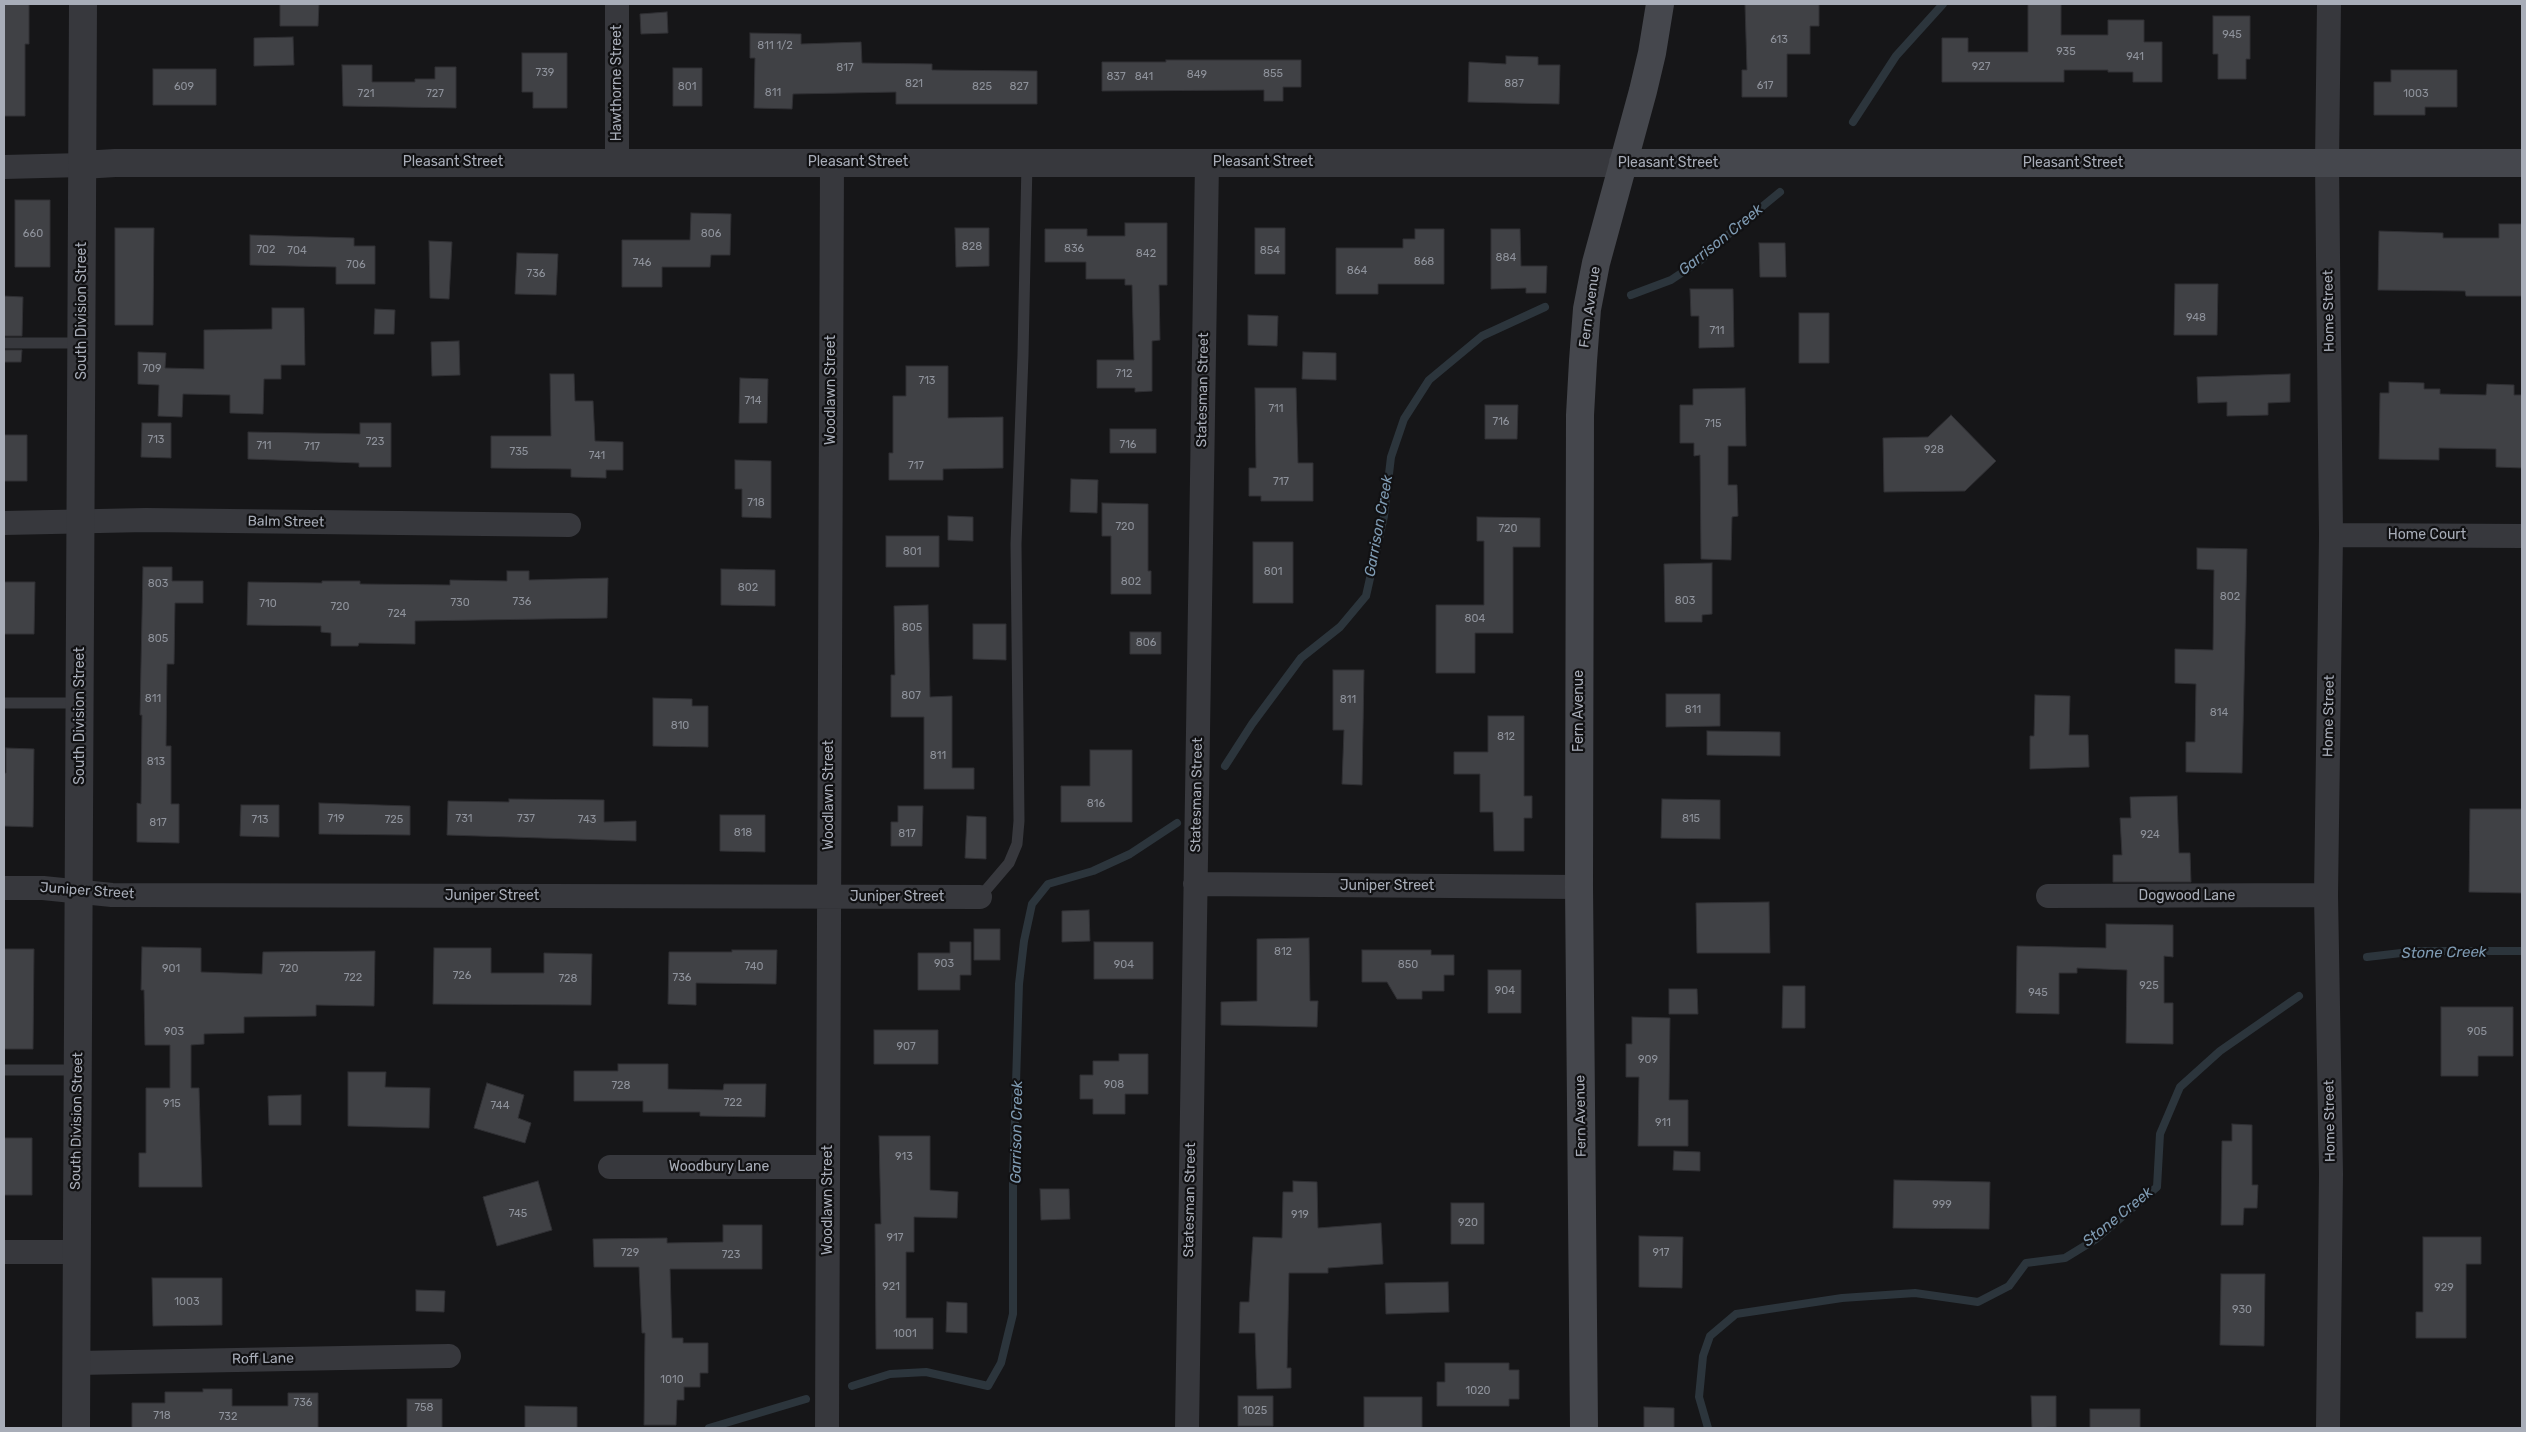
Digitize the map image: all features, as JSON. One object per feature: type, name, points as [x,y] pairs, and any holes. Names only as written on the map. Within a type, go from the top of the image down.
[{"type":"main road","name":"Fern Avenue","points":[[1584,1428],[1579,887],[1580,415],[1587,309],[1596,262],[1652,53],[1660,4]]},
{"type":"main road","name":"Pleasant Street","points":[[1623,163],[2522,163]]},
{"type":"street","name":"South Division Street","points":[[76,1428],[83,4]]},
{"type":"street","name":"Hawthorne Street","points":[[616,162],[617,4]]},
{"type":"street","name":"Home Street","points":[[2328,1428],[2331,1174],[2326,895],[2332,535],[2327,163],[2329,4]]},
{"type":"street","name":"Woodlawn Street","points":[[827,1428],[832,162]]},
{"type":"street","name":"Statesman Street","points":[[1187,1428],[1207,162]]},
{"type":"street","name":"Pleasant Street","points":[[4,167],[115,163],[1623,163]]},
{"type":"street","name":"Balm Street","points":[[4,523],[81,523],[146,520],[569,525]]},
{"type":"street","name":"Home Court","points":[[2332,535],[2522,536]]},
{"type":"street","name":"Juniper Street","points":[[1195,884],[1579,887]]},
{"type":"street","name":"Juniper Street","points":[[4,888],[43,888],[122,895],[980,898]]},
{"type":"street","name":"Dogwood Lane","points":[[2048,896],[2326,895]]},
{"type":"street","name":"Woodbury Lane","points":[[610,1167],[828,1167]]},
{"type":"street","points":[[4,1252],[76,1252]]},
{"type":"street","name":"Roff Lane","points":[[77,1362],[449,1356]]},
{"type":"lane","points":[[980,898],[1009,864],[1017,844],[1019,821],[1016,544],[1023,355],[1027,162]]},
{"type":"lane","points":[[4,343],[82,343]]},
{"type":"lane","points":[[4,703],[80,703]]},
{"type":"lane","points":[[4,1070],[78,1070]]},
{"type":"building","points":[[4,4],[29,4],[29,44],[25,44],[25,116],[4,116]]},
{"type":"building","points":[[280,4],[319,4],[318,26],[280,26]]},
{"type":"building","points":[[1745,4],[1819,4],[1819,26],[1810,26],[1810,54],[1787,54],[1787,97],[1742,97],[1742,70],[1747,70]]},
{"type":"building","points":[[2028,4],[2061,4],[2061,35],[2108,35],[2108,20],[2144,20],[2144,42],[2162,42],[2162,82],[2133,82],[2133,72],[2064,70],[2064,82],[1942,82],[1942,38],[1968,38],[1968,52],[2028,52]]},
{"type":"building","points":[[667,12],[668,33],[641,34],[640,14]]},
{"type":"building","points":[[2213,16],[2250,16],[2250,59],[2246,59],[2246,79],[2218,79],[2218,54],[2213,54]]},
{"type":"building","points":[[750,33],[801,34],[801,44],[861,42],[862,63],[932,64],[932,70],[1037,71],[1037,104],[896,104],[896,92],[793,94],[792,109],[754,108],[755,58],[750,58]]},
{"type":"building","points":[[293,37],[294,65],[254,66],[254,38]]},
{"type":"building","points":[[522,53],[567,53],[567,108],[533,108],[533,92],[522,92]]},
{"type":"building","points":[[1506,56],[1538,57],[1538,65],[1560,65],[1559,104],[1468,102],[1469,62],[1506,64]]},
{"type":"building","points":[[1166,60],[1301,60],[1301,87],[1283,87],[1283,101],[1264,101],[1264,90],[1102,91],[1102,62],[1166,62]]},
{"type":"building","points":[[342,65],[372,65],[372,82],[415,82],[415,79],[435,79],[435,67],[456,67],[456,108],[343,106]]},
{"type":"building","points":[[673,68],[702,68],[702,106],[673,106]]},
{"type":"building","points":[[153,69],[216,69],[216,105],[153,105]]},
{"type":"building","points":[[2391,70],[2457,70],[2457,107],[2425,107],[2425,115],[2374,115],[2374,82],[2391,82]]},
{"type":"building","points":[[15,200],[50,200],[50,267],[15,267]]},
{"type":"building","points":[[691,213],[731,214],[730,255],[711,255],[710,267],[662,267],[662,287],[622,287],[622,240],[690,240]]},
{"type":"building","points":[[1125,223],[1167,223],[1167,285],[1159,285],[1160,340],[1152,341],[1152,391],[1135,392],[1135,388],[1097,388],[1097,360],[1134,360],[1132,285],[1125,285],[1125,279],[1086,279],[1086,262],[1045,262],[1045,229],[1087,229],[1087,236],[1125,236]]},
{"type":"building","points":[[2499,224],[2522,224],[2522,296],[2466,296],[2465,291],[2378,290],[2379,231],[2443,233],[2443,238],[2499,238]]},
{"type":"building","points":[[115,228],[154,228],[153,325],[115,325]]},
{"type":"building","points":[[955,228],[989,228],[989,266],[956,267]]},
{"type":"building","points":[[1255,228],[1285,228],[1285,274],[1255,274]]},
{"type":"building","points":[[1415,229],[1444,229],[1444,284],[1378,284],[1378,294],[1336,294],[1336,248],[1403,248],[1403,239],[1415,239]]},
{"type":"building","points":[[1491,229],[1520,229],[1521,266],[1547,266],[1546,293],[1526,293],[1526,288],[1491,289]]},
{"type":"building","points":[[250,235],[354,238],[354,246],[375,246],[375,284],[336,284],[336,267],[250,265]]},
{"type":"building","points":[[429,241],[452,242],[449,299],[430,298]]},
{"type":"building","points":[[1759,243],[1785,243],[1786,277],[1760,277]]},
{"type":"building","points":[[517,253],[558,254],[556,295],[515,294]]},
{"type":"building","points":[[2175,284],[2218,284],[2217,335],[2174,335]]},
{"type":"building","points":[[1690,289],[1733,289],[1734,347],[1699,348],[1699,316],[1691,316]]},
{"type":"building","points":[[4,296],[23,297],[22,336],[4,336]]},
{"type":"building","points":[[272,308],[304,308],[305,365],[281,365],[281,379],[264,379],[263,414],[230,413],[230,395],[183,394],[182,417],[158,416],[159,385],[138,384],[138,352],[166,353],[165,368],[204,369],[204,330],[272,329]]},
{"type":"building","points":[[375,309],[395,310],[394,334],[374,334]]},
{"type":"building","points":[[1799,313],[1829,313],[1829,363],[1799,363]]},
{"type":"building","points":[[1248,315],[1278,316],[1277,346],[1248,345]]},
{"type":"building","points":[[459,341],[460,375],[432,376],[431,342]]},
{"type":"building","points":[[4,350],[22,350],[21,362],[4,362]]},
{"type":"building","points":[[1303,352],[1336,353],[1336,380],[1302,379]]},
{"type":"building","points":[[906,366],[948,366],[948,418],[1003,417],[1003,468],[943,469],[943,480],[889,480],[889,453],[893,453],[893,396],[906,396]]},
{"type":"building","points":[[550,374],[574,374],[575,401],[593,401],[595,441],[623,442],[623,470],[606,470],[606,478],[571,477],[571,469],[491,468],[491,436],[551,436]]},
{"type":"building","points":[[2290,374],[2290,402],[2268,403],[2268,415],[2227,416],[2227,402],[2198,403],[2197,377]]},
{"type":"building","points":[[740,378],[768,379],[767,423],[739,423]]},
{"type":"building","points":[[2389,382],[2424,383],[2424,389],[2440,389],[2440,394],[2486,395],[2487,384],[2514,385],[2514,395],[2522,395],[2522,468],[2496,467],[2496,449],[2439,448],[2439,460],[2379,459],[2380,393],[2389,393]]},
{"type":"building","points":[[1255,388],[1296,388],[1298,463],[1313,463],[1313,501],[1261,501],[1261,496],[1249,496],[1249,468],[1256,468]]},
{"type":"building","points":[[1745,388],[1746,446],[1728,446],[1728,485],[1737,485],[1738,516],[1732,517],[1731,560],[1701,559],[1700,455],[1694,456],[1694,443],[1680,443],[1680,405],[1693,405],[1693,389]]},
{"type":"building","points":[[1485,405],[1518,405],[1517,439],[1485,439]]},
{"type":"building","points":[[1951,415],[1996,461],[1965,491],[1884,492],[1883,438],[1928,437]]},
{"type":"building","points":[[142,423],[171,423],[171,458],[141,457]]},
{"type":"building","points":[[360,423],[391,423],[391,467],[359,467],[359,463],[248,459],[248,432],[360,434]]},
{"type":"building","points":[[1110,429],[1156,429],[1156,453],[1110,453]]},
{"type":"building","points":[[4,435],[27,435],[27,481],[4,481]]},
{"type":"building","points":[[735,460],[771,461],[771,518],[742,517],[742,489],[735,489]]},
{"type":"building","points":[[1071,479],[1098,480],[1097,513],[1070,512]]},
{"type":"building","points":[[1102,503],[1148,504],[1148,571],[1151,571],[1151,594],[1111,594],[1111,536],[1102,536]]},
{"type":"building","points":[[948,516],[973,517],[973,541],[948,540]]},
{"type":"building","points":[[1477,517],[1540,518],[1540,547],[1513,547],[1513,633],[1475,633],[1475,673],[1436,673],[1436,605],[1484,605],[1484,541],[1477,541]]},
{"type":"building","points":[[886,536],[939,536],[939,567],[886,567]]},
{"type":"building","points":[[1253,542],[1293,542],[1293,603],[1253,603]]},
{"type":"building","points":[[2197,548],[2247,549],[2242,773],[2186,772],[2186,742],[2195,742],[2196,684],[2175,683],[2175,649],[2213,650],[2214,570],[2197,569]]},
{"type":"building","points":[[1712,563],[1712,614],[1702,615],[1702,622],[1665,622],[1664,564]]},
{"type":"building","points":[[143,567],[172,567],[172,581],[203,581],[203,603],[175,603],[174,664],[167,664],[166,746],[171,746],[171,804],[179,804],[179,843],[137,842],[137,803],[141,804],[142,715],[140,715]]},
{"type":"building","points":[[721,569],[775,570],[775,606],[721,605]]},
{"type":"building","points":[[507,571],[529,571],[529,580],[608,578],[607,618],[415,621],[415,644],[359,643],[358,646],[331,646],[331,633],[321,632],[321,626],[247,625],[248,582],[322,583],[322,581],[360,581],[360,584],[450,585],[450,580],[507,581]]},
{"type":"building","points":[[4,582],[35,582],[34,634],[4,634]]},
{"type":"building","points":[[928,605],[930,697],[952,696],[952,768],[974,768],[974,789],[924,789],[924,717],[891,717],[891,675],[895,675],[894,606]]},
{"type":"building","points":[[973,624],[1006,624],[1006,660],[973,659]]},
{"type":"building","points":[[1130,632],[1161,632],[1161,654],[1130,654]]},
{"type":"building","points":[[1333,670],[1364,670],[1362,785],[1342,784],[1344,730],[1333,730]]},
{"type":"building","points":[[1666,694],[1720,694],[1720,726],[1666,727]]},
{"type":"building","points":[[2035,695],[2070,696],[2069,735],[2088,735],[2089,767],[2030,769],[2030,736],[2034,736]]},
{"type":"building","points":[[653,698],[692,699],[692,706],[708,706],[708,747],[653,746]]},
{"type":"building","points":[[1488,716],[1524,716],[1524,796],[1532,796],[1532,818],[1524,818],[1524,851],[1494,851],[1493,812],[1480,812],[1480,774],[1454,774],[1454,752],[1488,752]]},
{"type":"building","points":[[1707,731],[1780,732],[1780,756],[1707,755]]},
{"type":"building","points":[[6,748],[34,749],[33,827],[4,826]]},
{"type":"building","points":[[1090,750],[1132,750],[1132,822],[1061,822],[1061,786],[1090,786]]},
{"type":"building","points":[[2177,796],[2179,853],[2190,853],[2191,882],[2113,882],[2113,855],[2122,855],[2120,818],[2131,818],[2130,797]]},
{"type":"building","points":[[509,799],[604,800],[604,822],[636,821],[636,841],[447,835],[448,801],[509,802]]},
{"type":"building","points":[[1662,799],[1720,800],[1720,839],[1661,838]]},
{"type":"building","points":[[319,803],[410,806],[410,835],[319,834]]},
{"type":"building","points":[[241,805],[279,805],[279,837],[240,836]]},
{"type":"building","points":[[898,806],[923,806],[922,846],[891,846],[891,822],[898,822]]},
{"type":"building","points":[[2470,809],[2522,809],[2522,893],[2469,892]]},
{"type":"building","points":[[720,815],[765,815],[765,852],[720,851]]},
{"type":"building","points":[[967,816],[986,817],[986,859],[965,858]]},
{"type":"building","points":[[1769,902],[1770,953],[1697,953],[1696,903]]},
{"type":"building","points":[[1089,910],[1090,941],[1062,942],[1062,911]]},
{"type":"building","points":[[2106,924],[2173,925],[2173,957],[2164,956],[2164,1003],[2173,1003],[2173,1044],[2126,1043],[2127,970],[2077,968],[2077,973],[2059,973],[2059,1014],[2016,1013],[2017,946],[2106,948]]},
{"type":"building","points":[[974,929],[1000,929],[1000,960],[974,960]]},
{"type":"building","points":[[1309,938],[1310,1001],[1318,1001],[1317,1027],[1221,1025],[1221,1002],[1257,1001],[1257,939]]},
{"type":"building","points":[[950,942],[971,942],[971,975],[960,975],[960,990],[918,990],[918,953],[950,953]]},
{"type":"building","points":[[1094,942],[1153,942],[1153,979],[1094,979]]},
{"type":"building","points":[[142,947],[201,948],[201,972],[262,974],[263,952],[375,951],[374,1006],[316,1005],[316,1016],[244,1017],[244,1033],[204,1034],[204,1044],[191,1045],[191,1088],[199,1088],[202,1187],[139,1187],[139,1153],[146,1153],[146,1088],[170,1088],[170,1045],[145,1045],[144,990],[141,990]]},
{"type":"building","points":[[434,948],[491,948],[491,973],[544,973],[544,953],[592,954],[591,1005],[433,1004]]},
{"type":"building","points":[[4,949],[34,949],[33,1049],[4,1049]]},
{"type":"building","points":[[732,950],[777,950],[776,984],[696,983],[696,1005],[668,1004],[669,952],[732,952]]},
{"type":"building","points":[[1362,950],[1431,950],[1431,955],[1454,955],[1454,975],[1444,975],[1444,991],[1422,991],[1422,999],[1397,999],[1387,982],[1362,982]]},
{"type":"building","points":[[1488,970],[1521,970],[1521,1013],[1488,1013]]},
{"type":"building","points":[[1783,986],[1805,986],[1805,1028],[1782,1028]]},
{"type":"building","points":[[1669,989],[1697,989],[1698,1014],[1669,1014]]},
{"type":"building","points":[[2441,1007],[2513,1007],[2513,1056],[2478,1056],[2478,1076],[2441,1076]]},
{"type":"building","points":[[1632,1017],[1670,1018],[1669,1100],[1688,1100],[1688,1146],[1638,1146],[1639,1077],[1626,1077],[1626,1044],[1632,1044]]},
{"type":"building","points":[[874,1030],[938,1030],[938,1064],[874,1064]]},
{"type":"building","points":[[1119,1054],[1148,1054],[1148,1094],[1125,1094],[1125,1114],[1093,1114],[1093,1099],[1080,1099],[1080,1075],[1093,1075],[1093,1061],[1119,1061]]},
{"type":"building","points":[[618,1064],[668,1064],[668,1089],[723,1090],[724,1084],[766,1084],[765,1117],[700,1116],[700,1112],[643,1112],[643,1101],[574,1101],[574,1071],[618,1071]]},
{"type":"building","points":[[348,1072],[386,1072],[385,1087],[430,1088],[429,1128],[348,1126]]},
{"type":"building","points":[[487,1083],[524,1095],[518,1118],[531,1123],[525,1143],[474,1128]]},
{"type":"building","points":[[301,1095],[301,1125],[269,1125],[268,1096]]},
{"type":"building","points":[[2232,1124],[2252,1125],[2252,1185],[2258,1185],[2257,1208],[2244,1208],[2243,1225],[2221,1225],[2222,1141],[2232,1141]]},
{"type":"building","points":[[879,1136],[930,1136],[930,1190],[958,1192],[957,1218],[914,1217],[914,1252],[906,1252],[906,1318],[933,1318],[933,1349],[876,1349],[875,1224],[881,1224]]},
{"type":"building","points":[[4,1138],[32,1138],[32,1195],[4,1195]]},
{"type":"building","points":[[1674,1151],[1700,1152],[1700,1171],[1673,1170]]},
{"type":"building","points":[[1894,1180],[1990,1182],[1989,1229],[1893,1228]]},
{"type":"building","points":[[538,1181],[552,1230],[497,1246],[483,1197]]},
{"type":"building","points":[[1293,1181],[1317,1182],[1318,1228],[1381,1223],[1383,1264],[1328,1268],[1328,1273],[1289,1273],[1287,1368],[1291,1368],[1291,1388],[1257,1389],[1255,1333],[1239,1333],[1240,1302],[1249,1302],[1253,1237],[1282,1238],[1283,1192],[1293,1192]]},
{"type":"building","points":[[1040,1189],[1069,1189],[1070,1219],[1041,1220]]},
{"type":"building","points":[[1451,1203],[1484,1203],[1484,1244],[1451,1244]]},
{"type":"building","points":[[723,1225],[762,1225],[762,1269],[670,1269],[672,1338],[683,1338],[683,1343],[708,1343],[708,1373],[700,1373],[700,1387],[684,1387],[684,1400],[677,1400],[676,1425],[644,1425],[645,1333],[642,1333],[639,1267],[594,1267],[593,1239],[667,1238],[667,1243],[723,1242]]},
{"type":"building","points":[[1639,1236],[1683,1237],[1682,1288],[1639,1287]]},
{"type":"building","points":[[2423,1237],[2481,1237],[2481,1264],[2466,1264],[2466,1338],[2416,1338],[2416,1312],[2423,1312]]},
{"type":"building","points":[[2221,1274],[2265,1274],[2264,1346],[2220,1345]]},
{"type":"building","points":[[152,1278],[222,1278],[222,1325],[153,1326]]},
{"type":"building","points":[[1448,1282],[1449,1312],[1386,1314],[1385,1283]]},
{"type":"building","points":[[416,1290],[445,1291],[444,1312],[416,1311]]},
{"type":"building","points":[[947,1302],[967,1303],[967,1333],[946,1332]]},
{"type":"building","points":[[1445,1363],[1509,1363],[1509,1370],[1519,1370],[1519,1399],[1509,1399],[1509,1406],[1437,1406],[1437,1382],[1445,1382]]},
{"type":"building","points":[[203,1389],[232,1389],[232,1406],[288,1406],[288,1393],[318,1393],[318,1428],[132,1428],[132,1403],[165,1403],[165,1392],[203,1392]]},
{"type":"building","points":[[1238,1396],[1273,1396],[1273,1426],[1238,1426]]},
{"type":"building","points":[[2031,1396],[2056,1396],[2056,1427],[2032,1428]]},
{"type":"building","points":[[1364,1397],[1422,1397],[1422,1428],[1364,1428]]},
{"type":"building","points":[[407,1399],[442,1399],[442,1428],[407,1428]]},
{"type":"building","points":[[525,1406],[577,1407],[577,1428],[525,1428]]},
{"type":"building","points":[[1644,1407],[1674,1408],[1674,1428],[1644,1428]]},
{"type":"building","points":[[2090,1409],[2140,1409],[2140,1428],[2090,1428]]},
{"type":"waterway","name":"Garrison Creek","points":[[1853,122],[1896,56],[1943,4]]},
{"type":"waterway","name":"Garrison Creek","points":[[1631,295],[1671,280],[1701,260],[1713,247],[1780,192]]},
{"type":"waterway","name":"Garrison Creek","points":[[1225,766],[1252,724],[1301,658],[1340,627],[1366,596],[1384,516],[1391,457],[1404,419],[1429,380],[1482,336],[1545,307]]},
{"type":"waterway","name":"Garrison Creek","points":[[852,1386],[890,1374],[926,1372],[988,1386],[1001,1363],[1013,1314],[1013,1184],[1019,984],[1024,941],[1032,904],[1048,884],[1093,871],[1130,854],[1177,823]]},
{"type":"waterway","name":"Stone Creek","points":[[2367,957],[2418,951],[2522,951]]},
{"type":"waterway","name":"Stone Creek","points":[[1708,1428],[1699,1397],[1703,1356],[1710,1336],[1736,1314],[1842,1298],[1915,1293],[1978,1302],[2009,1286],[2026,1263],[2065,1258],[2096,1239],[2157,1187],[2160,1134],[2180,1087],[2220,1051],[2299,996]]},
{"type":"waterway","name":"Garrison Creek","points":[[709,1428],[806,1399]]}]
